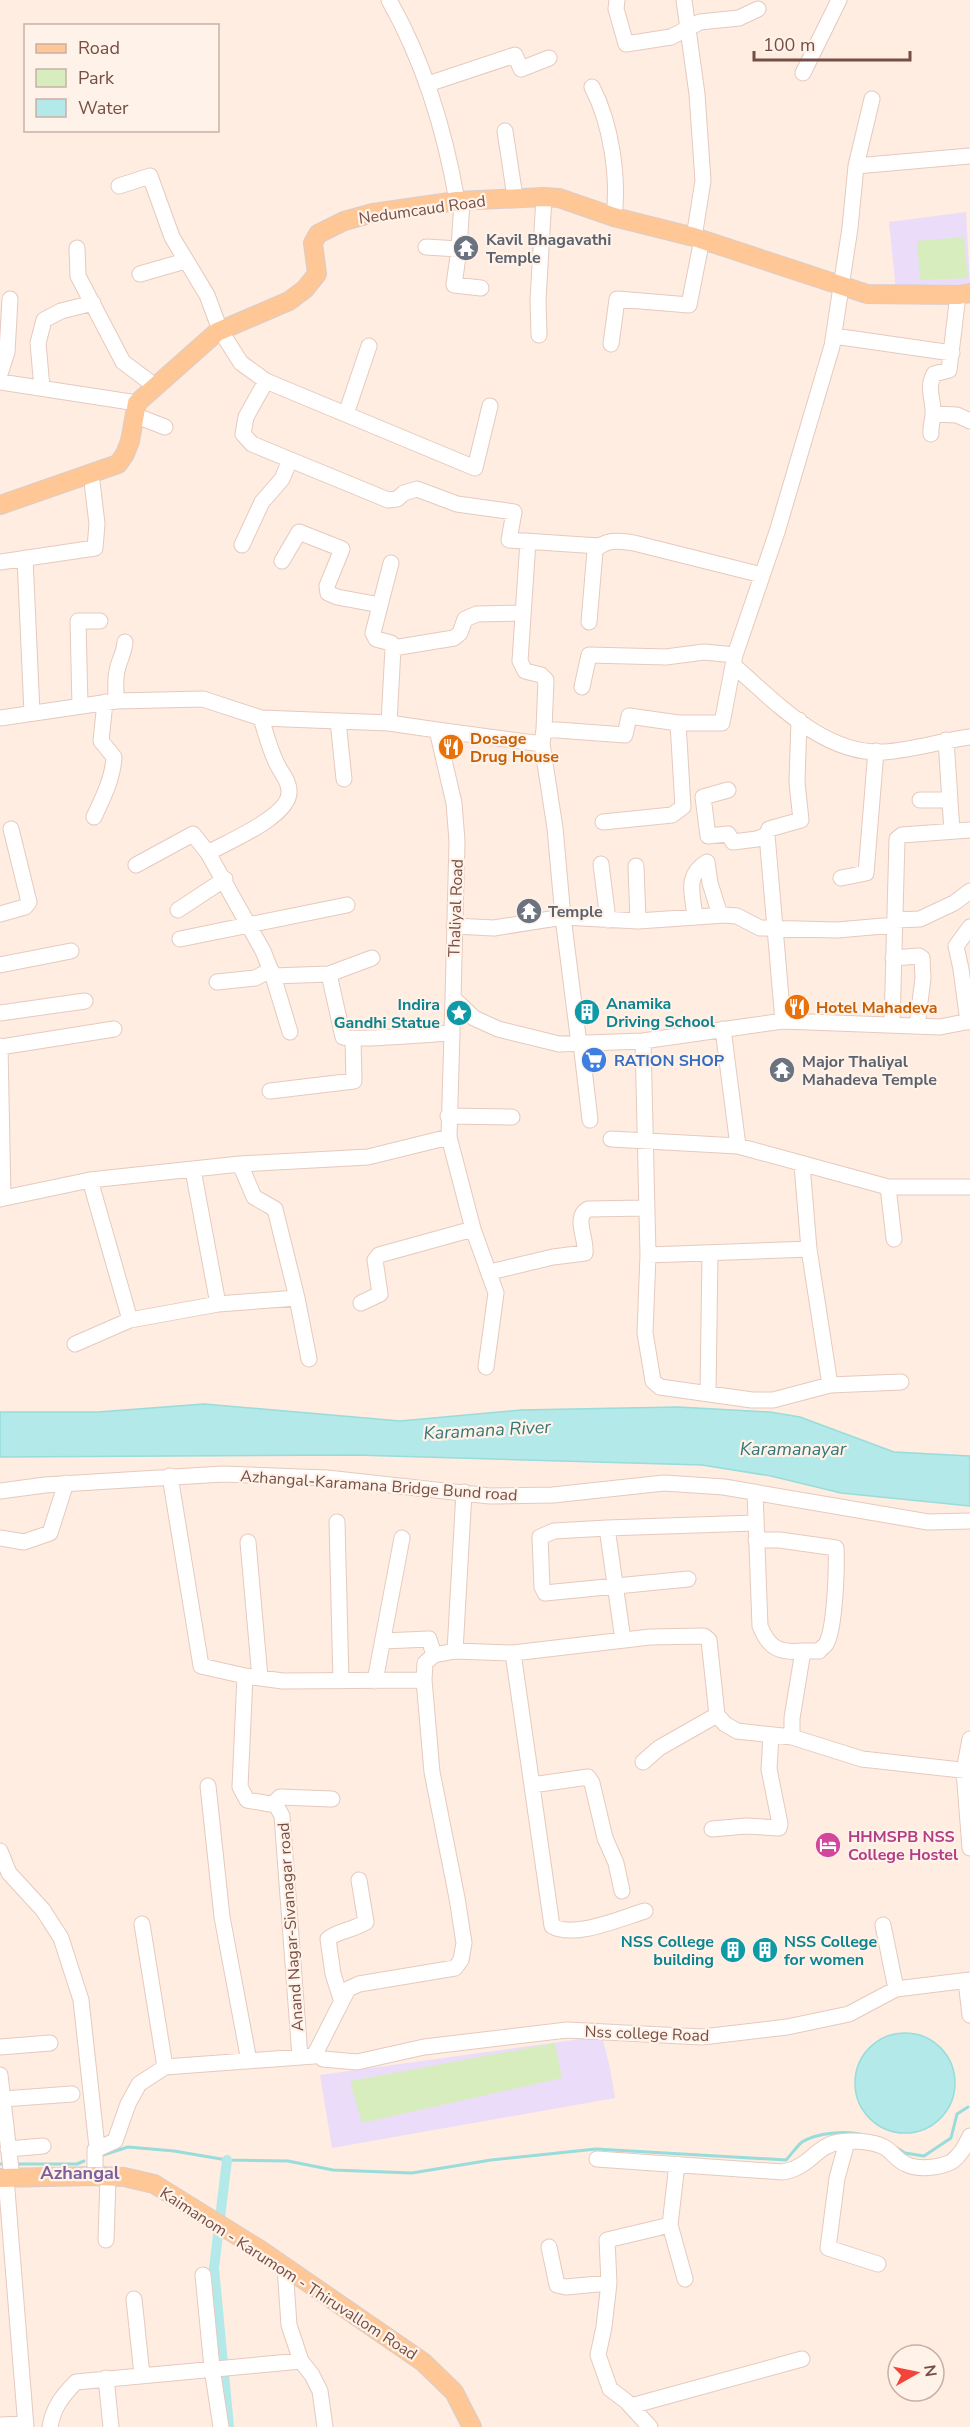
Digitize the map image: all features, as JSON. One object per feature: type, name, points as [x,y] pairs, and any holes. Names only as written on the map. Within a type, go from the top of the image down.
[{"type":"main road","name":"Nedumcaud Road","points":[[136,409],[155,386],[220,330],[289,301],[305,289],[317,274],[313,243],[318,234],[344,221],[373,213],[459,201],[515,197],[559,198],[614,217],[698,238],[867,294],[964,294]]},
{"type":"main road","points":[[0,505],[118,464],[130,441],[136,409]]},
{"type":"main road","name":"Kaimanom - Karumom - Thiruvallom Road","points":[[6,2178],[102,2176],[154,2184],[285,2267],[423,2362],[454,2392],[472,2427]]},
{"type":"street","points":[[389,0],[428,84],[459,201],[459,249],[454,285],[481,288]]},
{"type":"street","points":[[617,0],[616,9],[626,44],[671,36],[700,22],[739,18],[758,9]]},
{"type":"street","points":[[611,344],[618,299],[689,305],[703,181],[697,94],[684,0]]},
{"type":"street","points":[[803,73],[839,0]]},
{"type":"street","points":[[428,84],[515,55],[521,69],[549,58]]},
{"type":"street","points":[[592,87],[598,98],[615,162],[617,191],[614,217]]},
{"type":"street","points":[[0,718],[110,701],[203,699],[261,718],[389,723],[437,730],[543,736],[626,735],[629,716],[678,723],[723,723],[734,660],[827,367],[834,336],[856,166],[872,99]]},
{"type":"street","points":[[505,131],[515,197]]},
{"type":"street","points":[[856,166],[970,156]]},
{"type":"street","points":[[119,186],[150,176],[172,237],[207,295],[220,330],[241,363],[266,381],[475,468],[490,406]]},
{"type":"street","points":[[539,335],[538,300],[544,197]]},
{"type":"street","points":[[426,247],[459,249]]},
{"type":"street","points":[[77,248],[78,276],[123,362],[155,386]]},
{"type":"street","points":[[140,274],[185,261]]},
{"type":"street","points":[[931,434],[930,425],[933,414],[930,382],[934,374],[949,370],[964,294]]},
{"type":"street","points":[[0,374],[7,351],[10,299]]},
{"type":"street","points":[[42,388],[38,343],[44,320],[62,311],[93,303]]},
{"type":"street","points":[[834,336],[952,353]]},
{"type":"street","points":[[345,414],[369,346]]},
{"type":"street","points":[[266,381],[246,417],[243,434],[252,444],[388,500],[397,499],[417,489],[457,504],[514,512],[509,540],[599,546],[616,540],[762,575]]},
{"type":"street","points":[[0,382],[42,388],[136,409],[165,427]]},
{"type":"street","points":[[933,414],[957,415],[970,421]]},
{"type":"street","points":[[242,545],[262,502],[282,479],[290,460]]},
{"type":"street","points":[[0,562],[95,548],[97,524],[91,473]]},
{"type":"street","points":[[282,561],[300,532],[342,549],[327,586],[328,593],[337,597],[380,605]]},
{"type":"street","points":[[528,541],[520,661],[525,671],[541,675],[546,680],[543,736],[555,828],[563,917],[590,1120]]},
{"type":"street","points":[[589,622],[595,551],[599,546]]},
{"type":"street","points":[[25,558],[32,713]]},
{"type":"street","points":[[389,723],[393,648],[391,643],[376,639],[374,633],[391,563]]},
{"type":"street","points":[[393,648],[454,638],[460,633],[465,619],[477,614],[523,613]]},
{"type":"street","points":[[80,706],[78,621],[100,621]]},
{"type":"street","points":[[94,817],[106,792],[114,763],[114,757],[101,741],[118,666],[124,655],[125,642]]},
{"type":"street","points":[[582,687],[589,655],[666,657],[704,652],[734,660],[799,720],[839,745],[876,751],[927,746],[946,740],[970,737]]},
{"type":"street","points":[[208,853],[272,818],[290,792],[271,749],[261,718]]},
{"type":"street","points":[[783,1021],[767,835],[769,829],[801,820],[797,783],[799,720]]},
{"type":"street","points":[[338,721],[344,779]]},
{"type":"street","points":[[603,822],[672,815],[684,807],[678,723]]},
{"type":"street","name":"Thaliyal Road","points":[[437,730],[455,812],[457,841],[450,1033],[449,1137],[473,1229],[496,1293],[486,1367]]},
{"type":"street","points":[[946,740],[952,831]]},
{"type":"street","points":[[841,878],[866,873],[876,751]]},
{"type":"street","points":[[684,799],[703,797],[728,790]]},
{"type":"street","points":[[703,797],[708,836],[728,834],[733,842],[757,839],[767,835]]},
{"type":"street","points":[[920,800],[950,800]]},
{"type":"street","points":[[0,914],[25,907],[29,902],[11,829]]},
{"type":"street","points":[[892,1024],[897,839],[902,835],[970,830]]},
{"type":"street","points":[[136,866],[193,834],[225,879],[263,951],[290,1032]]},
{"type":"street","points":[[695,917],[692,875],[706,862],[720,915]]},
{"type":"street","points":[[601,864],[608,920]]},
{"type":"street","points":[[636,866],[638,921]]},
{"type":"street","points":[[178,910],[225,879]]},
{"type":"street","points":[[454,926],[494,928],[563,917],[638,921],[720,915],[737,916],[760,928],[837,930],[920,919],[967,896],[970,891]]},
{"type":"street","points":[[180,939],[347,905]]},
{"type":"street","points":[[453,998],[474,1018],[498,1029],[559,1044],[643,1041],[783,1021],[940,1027],[969,1022],[962,969],[956,946],[970,927]]},
{"type":"street","points":[[0,965],[72,951]]},
{"type":"street","points":[[893,958],[919,956],[922,958],[923,978],[917,1026]]},
{"type":"street","points":[[217,982],[255,978],[272,973],[328,974],[372,958]]},
{"type":"street","points":[[328,974],[340,1031],[346,1040],[450,1033]]},
{"type":"street","points":[[0,1013],[85,1001]]},
{"type":"street","points":[[114,1029],[0,1046],[2,1198],[90,1180],[240,1164],[368,1157],[449,1137]]},
{"type":"street","points":[[723,1029],[738,1146]]},
{"type":"street","points":[[270,1091],[354,1081],[352,1040]]},
{"type":"street","points":[[643,1041],[648,1255],[645,1333],[653,1381],[667,1389],[773,1400],[830,1385],[901,1382]]},
{"type":"street","points":[[448,1116],[512,1116]]},
{"type":"street","points":[[611,1139],[738,1146],[888,1187],[970,1187]]},
{"type":"street","points":[[240,1164],[254,1197],[276,1209],[309,1359]]},
{"type":"street","points":[[802,1165],[809,1249],[830,1385]]},
{"type":"street","points":[[194,1170],[218,1304]]},
{"type":"street","points":[[90,1180],[130,1320]]},
{"type":"street","points":[[888,1187],[894,1239]]},
{"type":"street","points":[[490,1272],[553,1257],[585,1253],[580,1218],[588,1209],[646,1208]]},
{"type":"street","points":[[360,1303],[381,1294],[375,1260],[380,1255],[473,1229]]},
{"type":"street","points":[[648,1255],[809,1249]]},
{"type":"street","points":[[708,1394],[710,1253]]},
{"type":"street","points":[[75,1344],[130,1320],[218,1304],[297,1298]]},
{"type":"street","name":"Azhangal-Karamana Bridge Bund road","points":[[0,1491],[66,1483],[223,1474],[327,1478],[490,1496],[553,1495],[664,1483],[724,1486],[928,1522],[970,1521]]},
{"type":"street","points":[[170,1476],[201,1666],[253,1677],[341,1681],[424,1680]]},
{"type":"street","points":[[0,1538],[24,1542],[50,1533],[66,1483]]},
{"type":"street","points":[[455,1651],[464,1492]]},
{"type":"street","points":[[755,1492],[755,1523],[760,1626],[765,1640],[781,1651],[819,1651],[826,1644],[830,1633],[834,1603],[836,1548],[780,1540],[756,1540]]},
{"type":"street","points":[[337,1522],[341,1681]]},
{"type":"street","points":[[688,1580],[545,1593],[542,1587],[540,1537],[554,1531],[755,1523]]},
{"type":"street","points":[[607,1528],[623,1640]]},
{"type":"street","points":[[375,1681],[402,1538]]},
{"type":"street","points":[[248,1542],[253,1677]]},
{"type":"street","points":[[97,2147],[113,2144],[128,2104],[139,2084],[165,2067],[314,2056],[348,1989],[359,1984],[455,1968],[461,1960],[464,1943],[458,1898],[432,1772],[424,1680],[426,1663],[434,1655],[455,1651],[513,1653],[650,1637],[704,1636],[709,1640],[717,1714],[725,1724],[737,1731],[792,1737],[862,1759],[967,1771]]},
{"type":"street","points":[[383,1641],[429,1639],[434,1655]]},
{"type":"street","points":[[792,1737],[792,1718],[803,1651]]},
{"type":"street","points":[[513,1653],[552,1926],[575,1931],[645,1911]]},
{"type":"street","name":"Anand Nagar-Sivanagar road","points":[[253,1677],[240,1787],[247,1800],[276,1805],[282,1816],[300,2057]]},
{"type":"street","points":[[643,1762],[659,1748],[717,1714]]},
{"type":"street","points":[[712,1829],[746,1826],[778,1828],[780,1824],[769,1769],[771,1736]]},
{"type":"street","points":[[970,1739],[967,1771],[970,1848]]},
{"type":"street","points":[[532,1785],[588,1777],[592,1782],[605,1838],[615,1863],[622,1891]]},
{"type":"street","points":[[208,1786],[222,1917],[249,2061]]},
{"type":"street","points":[[273,1804],[280,1797],[332,1799]]},
{"type":"street","points":[[0,1851],[9,1873],[43,1910],[61,1938],[81,2000],[97,2147],[94,2153],[102,2176],[106,2240]]},
{"type":"street","points":[[341,1999],[333,1974],[328,1939],[332,1935],[357,1928],[366,1922],[359,1880]]},
{"type":"street","points":[[142,1924],[165,2067]]},
{"type":"street","points":[[883,1925],[896,1989]]},
{"type":"street","points":[[968,1980],[970,2015]]},
{"type":"street","name":"Nss college Road","points":[[323,2059],[357,2062],[424,2047],[567,2030],[702,2037],[787,2027],[849,2014],[896,1989],[968,1980]]},
{"type":"street","points":[[0,2047],[50,2043]]},
{"type":"street","points":[[0,2075],[8,2149],[6,2178],[26,2426],[0,2425]]},
{"type":"street","points":[[3,2099],[72,2094]]},
{"type":"street","points":[[597,2159],[783,2172],[806,2164],[825,2146],[847,2142],[872,2143],[886,2148],[907,2165],[938,2166],[952,2161],[970,2136]]},
{"type":"street","points":[[847,2142],[837,2178],[828,2248],[878,2264]]},
{"type":"street","points":[[8,2149],[43,2146]]},
{"type":"street","points":[[677,2164],[670,2225],[685,2279]]},
{"type":"street","points":[[650,2427],[631,2406],[610,2390],[598,2355],[609,2283],[607,2240],[670,2225]]},
{"type":"street","points":[[549,2247],[557,2285],[566,2287],[609,2283]]},
{"type":"street","points":[[285,2267],[289,2325],[301,2361],[312,2375],[320,2391],[324,2427]]},
{"type":"street","points":[[203,2275],[219,2368],[221,2427]]},
{"type":"street","points":[[134,2299],[142,2375]]},
{"type":"street","points":[[631,2406],[802,2359]]},
{"type":"street","points":[[50,2427],[53,2411],[76,2382],[301,2361]]},
{"type":"street","points":[[106,2378],[111,2427]]},
{"type":"shaded area","points":[[966,212],[970,285],[896,291],[889,222]]},
{"type":"shaded area","points":[[602,2036],[615,2098],[332,2148],[320,2075]]},
{"type":"green space","points":[[964,237],[968,278],[920,280],[917,241]]},
{"type":"green space","points":[[555,2043],[562,2078],[362,2123],[350,2081]]},
{"type":"water","name":"Karamanayar","points":[[204,1404],[400,1421],[521,1410],[678,1407],[770,1412],[800,1417],[894,1452],[970,1456],[970,1506],[841,1493],[771,1476],[702,1465],[355,1455],[0,1457],[0,1412],[98,1412]]},
{"type":"water","points":[[905,2033],[924,2037],[940,2048],[951,2064],[955,2083],[951,2102],[940,2118],[924,2129],[905,2133],[886,2129],[870,2118],[859,2102],[855,2083],[859,2064],[870,2048],[886,2037]]},
{"type":"waterway","points":[[897,2148],[905,2153],[924,2156],[951,2138],[957,2114],[968,2107]]},
{"type":"waterway","points":[[103,2155],[128,2147],[174,2151],[227,2160],[288,2161],[333,2170],[412,2173],[491,2160],[596,2149],[786,2160],[802,2142],[815,2136],[840,2133],[863,2135]]},
{"type":"waterway","points":[[227,2160],[214,2268],[229,2427]]},
{"type":"waterway","points":[[18,2164],[77,2164],[84,2161]]},
{"type":"place","name":"Kavil Bhagavathi Temple","points":[[466,248]]},
{"type":"place","name":"Dosage Drug House","points":[[451,747]]},
{"type":"place","name":"Temple","points":[[529,911]]},
{"type":"place","name":"Hotel Mahadeva","points":[[797,1007]]},
{"type":"place","name":"Anamika Driving School","points":[[587,1012]]},
{"type":"place","name":"Indira Gandhi Statue","points":[[459,1013]]},
{"type":"place","name":"RATION SHOP","points":[[594,1060]]},
{"type":"place","name":"Major Thaliyal Mahadeva Temple","points":[[782,1070]]},
{"type":"place","name":"HHMSPB NSS College Hostel","points":[[828,1845]]},
{"type":"place","name":"NSS College building","points":[[733,1950]]},
{"type":"place","name":"NSS College for women","points":[[765,1950]]},
{"type":"district","name":"Azhangal","points":[[80,2173]]},
{"type":"water label","name":"Karamana River","points":[[487,1430]]}]
